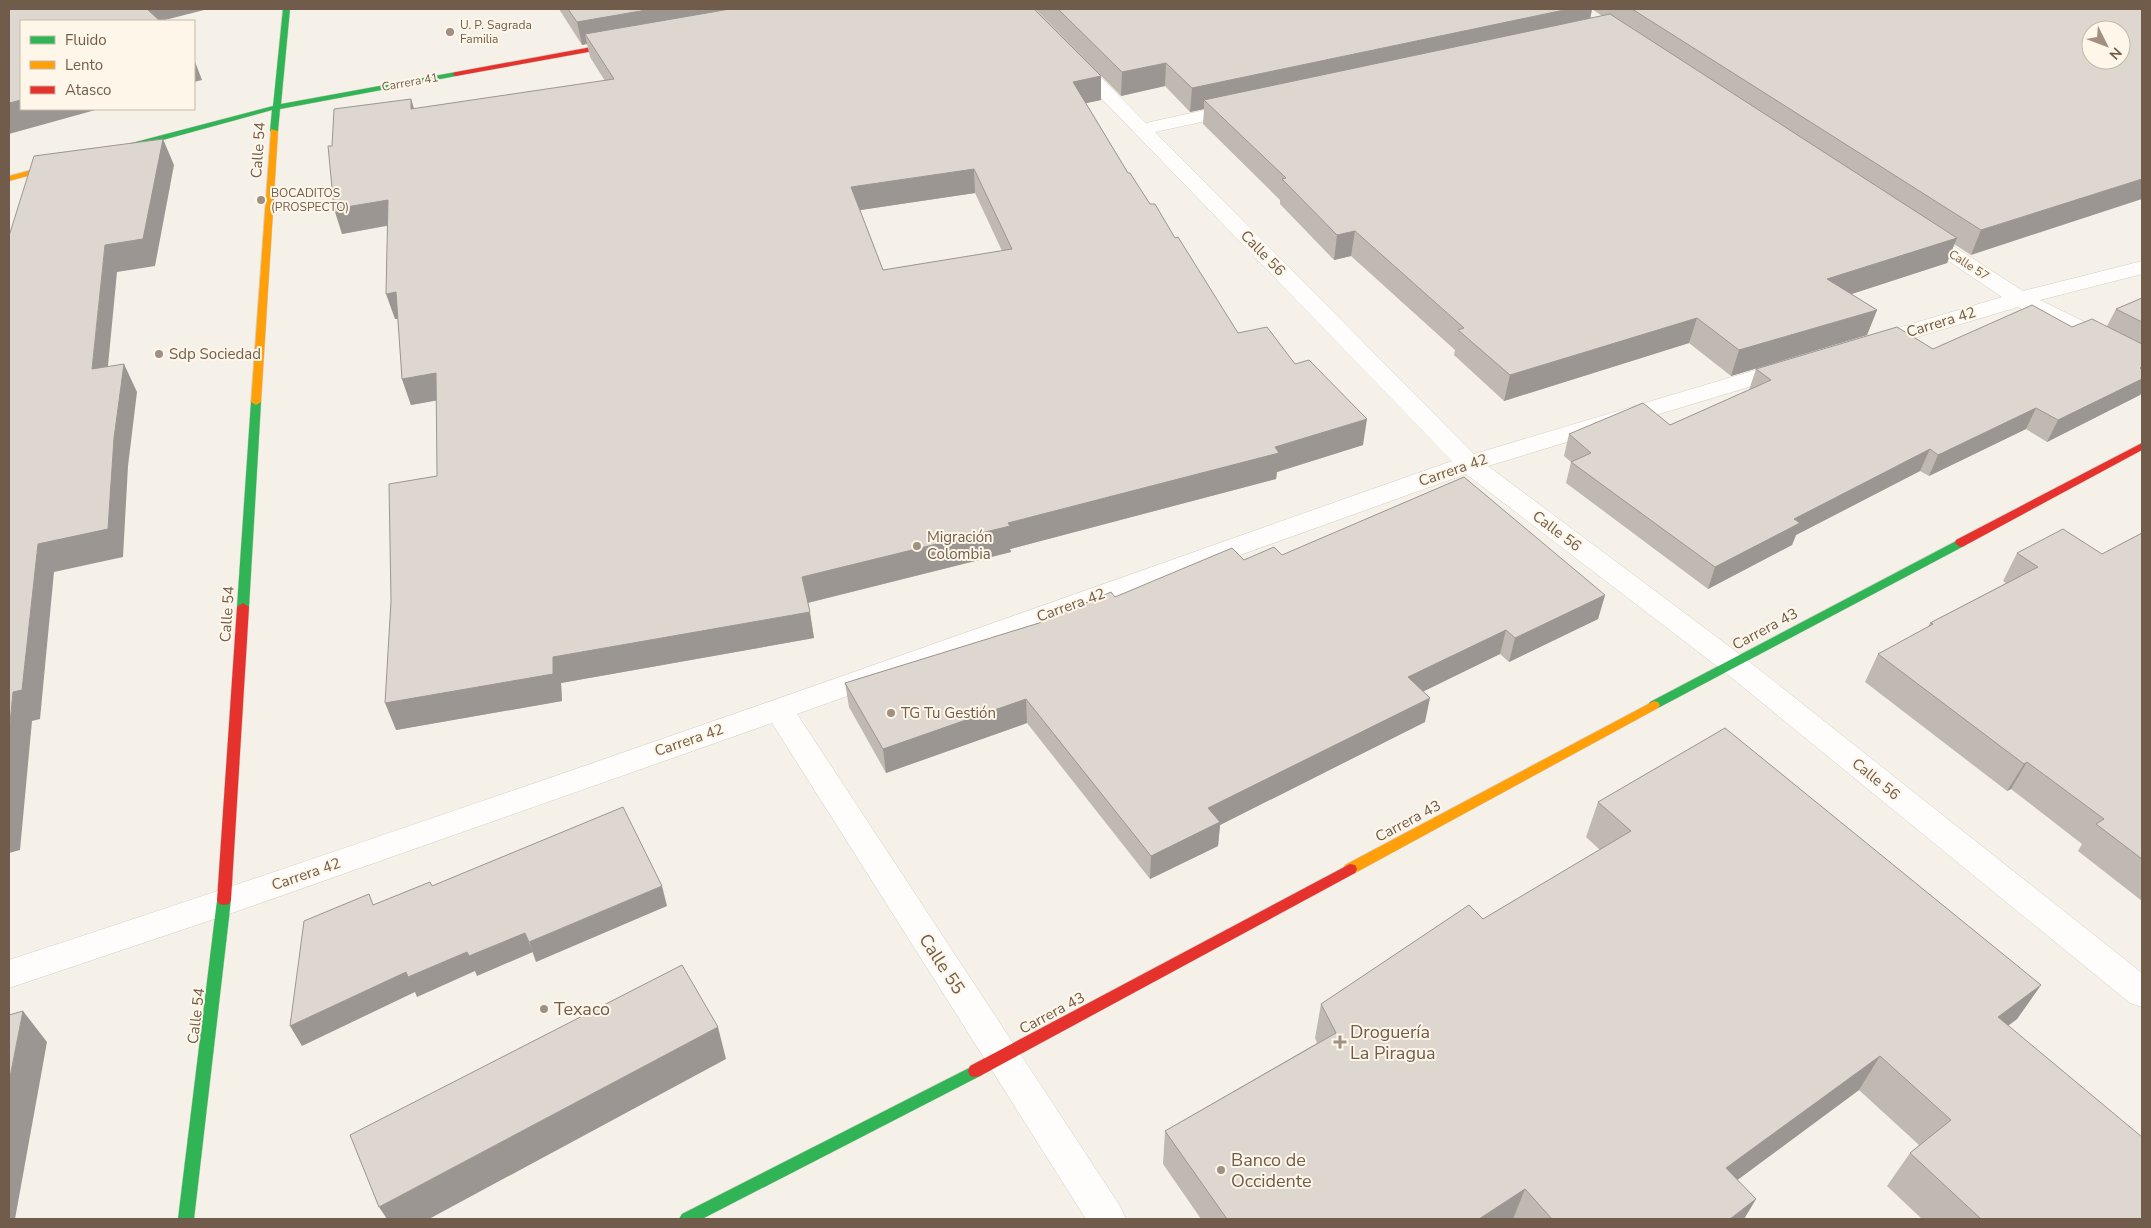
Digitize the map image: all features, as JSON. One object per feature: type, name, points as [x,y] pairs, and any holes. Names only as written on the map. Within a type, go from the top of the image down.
[{"type":"street","name":"Calle 54","points":[[186,1219],[224,902],[276,106],[286,9]]},
{"type":"street","name":"Calle 56","points":[[1024,9],[1144,129],[1469,464],[1732,663],[2142,993]]},
{"type":"street","name":"Carrera 41","points":[[103,153],[276,106],[634,42]]},
{"type":"street","points":[[1144,129],[1259,104]]},
{"type":"street","points":[[9,179],[75,161]]},
{"type":"street","name":"Calle 57","points":[[1904,223],[2020,298],[2142,359]]},
{"type":"street","name":"Carrera 42","points":[[1849,350],[2020,298],[2142,267]]},
{"type":"street","name":"Carrera 42","points":[[9,974],[224,902],[779,709],[1469,464],[1811,361]]},
{"type":"street","name":"Carrera 43","points":[[687,1219],[1002,1057],[1732,663],[2142,446]]},
{"type":"street","name":"Calle 55","points":[[779,709],[1107,1219]]},
{"type":"building","points":[[9,9],[147,9],[159,20],[20,20],[20,100],[9,103]]},
{"type":"building","points":[[568,9],[652,9],[577,22]]},
{"type":"building","points":[[730,9],[1034,9],[1101,76],[1073,82],[1128,173],[1130,173],[1150,204],[1155,204],[1175,238],[1178,237],[1238,333],[1267,327],[1295,364],[1309,360],[1367,419],[1275,447],[1279,453],[1008,523],[1010,526],[802,577],[810,612],[553,657],[553,674],[385,703],[391,601],[389,484],[437,476],[436,373],[402,379],[396,292],[386,294],[388,200],[334,209],[328,146],[332,146],[334,109],[411,99],[411,109],[614,79],[585,34]],"holes":[[[974,169],[1012,249],[883,270],[851,187]]]},
{"type":"building","points":[[1058,9],[1569,9],[1192,88],[1166,63],[1122,72]]},
{"type":"building","points":[[1632,9],[2142,9],[2142,179],[1981,230]]},
{"type":"building","points":[[1610,14],[1957,238],[1827,279],[1877,310],[1739,350],[1697,318],[1510,375],[1458,330],[1464,328],[1355,231],[1337,235],[1282,179],[1286,178],[1204,100]]},
{"type":"building","points":[[163,139],[143,239],[105,245],[92,369],[124,364],[114,438],[108,529],[38,544],[22,690],[13,692],[9,734],[9,236],[34,156]]},
{"type":"building","points":[[2142,298],[2142,322],[2116,309]]},
{"type":"building","points":[[2032,305],[2072,327],[2092,319],[2142,344],[2142,367],[2140,368],[2142,369],[2142,379],[2058,420],[2036,408],[1938,455],[1930,449],[1794,519],[1800,523],[1715,567],[1571,462],[1591,453],[1569,434],[1643,403],[1670,425],[1771,380],[1756,369],[1897,327],[1933,349]]},
{"type":"building","points":[[1464,477],[1605,595],[1515,638],[1506,630],[1408,677],[1430,698],[1208,808],[1220,822],[1151,856],[1026,699],[883,749],[845,683],[1039,623],[1111,592],[1115,597],[1232,548],[1244,560],[1274,547],[1282,555]]},
{"type":"building","points":[[2063,529],[2102,554],[2142,533],[2142,859],[2096,824],[2104,819],[2027,762],[2024,764],[1878,654],[1933,624],[1930,623],[2038,567],[2017,553]]},
{"type":"building","points":[[1725,728],[2041,985],[1998,1017],[2142,1137],[2142,1219],[1981,1219],[1910,1153],[1951,1120],[1880,1056],[1726,1168],[1756,1199],[1730,1219],[1552,1219],[1525,1189],[1479,1219],[1227,1219],[1165,1131],[1336,1033],[1321,1004],[1469,905],[1483,919],[1631,831],[1598,802]]},
{"type":"building","points":[[623,807],[662,886],[529,942],[525,933],[469,956],[467,952],[408,977],[406,972],[290,1026],[304,921],[369,894],[373,905],[430,882],[432,886]]},
{"type":"building","points":[[682,965],[718,1027],[379,1207],[350,1135]]},
{"type":"building","points":[[23,1011],[9,1082],[9,1015]]},
{"type":"traffic: fast","points":[[274,131],[286,9]]},
{"type":"traffic: fast","points":[[112,151],[276,107],[456,74]]},
{"type":"traffic: fast","points":[[243,607],[256,402]]},
{"type":"traffic: fast","points":[[1654,705],[1960,543]]},
{"type":"traffic: fast","points":[[186,1219],[224,900]]},
{"type":"traffic: fast","points":[[687,1219],[975,1071]]},
{"type":"traffic: slow","points":[[256,402],[274,131]]},
{"type":"traffic: slow","points":[[9,179],[65,163]]},
{"type":"traffic: slow","points":[[1350,869],[1654,705]]},
{"type":"traffic: jam","points":[[456,74],[624,43]]},
{"type":"traffic: jam","points":[[1960,543],[2142,446]]},
{"type":"traffic: jam","points":[[224,900],[243,607]]},
{"type":"traffic: jam","points":[[975,1071],[1350,869]]},
{"type":"place","name":"U. P. Sagrada Familia","points":[[450,32]]},
{"type":"place","name":"BOCADITOS (PROSPECTO)","points":[[261,200]]},
{"type":"place","name":"Sdp Sociedad","points":[[159,354]]},
{"type":"place","name":"Migración Colombia","points":[[917,546]]},
{"type":"place","name":"TG Tu Gestión","points":[[891,713]]},
{"type":"place","name":"Texaco","points":[[544,1009]]},
{"type":"place","name":"Droguería La Piragua","points":[[1340,1042]]},
{"type":"place","name":"Banco de Occidente","points":[[1221,1170]]}]
